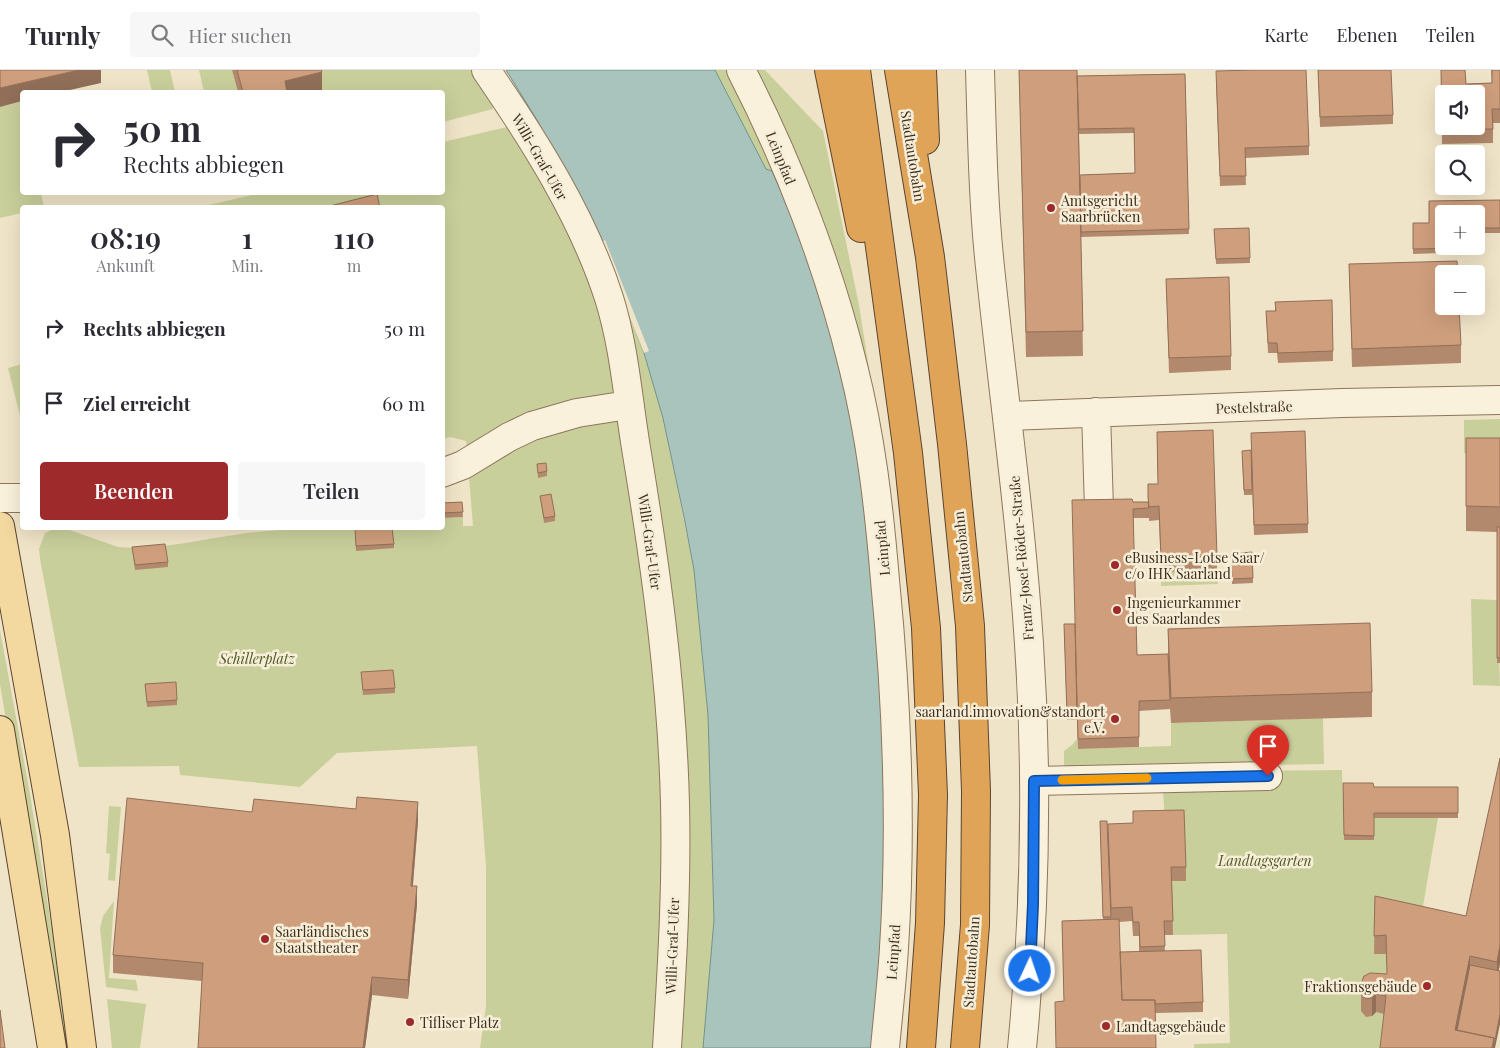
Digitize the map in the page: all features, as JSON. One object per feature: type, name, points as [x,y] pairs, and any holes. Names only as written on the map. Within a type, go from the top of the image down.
[{"type":"highway","points":[[829,70],[865,250],[893,343]]},
{"type":"highway","points":[[856,70],[908,453],[926,628],[932,785],[930,923],[921,1048]]},
{"type":"highway","name":"Stadtautobahn","points":[[899,70],[930,257],[952,444],[970,626],[976,791],[975,906],[965,1048]]},
{"type":"highway","points":[[922,70],[930,257]]},
{"type":"main road","points":[[0,526],[55,835],[82,1048]]},
{"type":"main road","points":[[0,730],[6,797],[52,1048]]},
{"type":"street","name":"Willi-Graf-Ufer","points":[[486,70],[517,114],[543,157],[596,262],[618,330],[657,584],[675,802],[674,920],[667,1048]]},
{"type":"street","name":"Franz-Josef-Röder-Straße","points":[[980,70],[982,142],[990,265],[1016,493],[1029,644],[1034,781],[1032,922],[1022,1048]]},
{"type":"street","name":"Leinpfad","points":[[744,72],[799,200],[839,311],[865,417],[877,490],[893,658],[897,757],[897,861],[894,947],[885,1048]]},
{"type":"street","name":"Pestelstraße","points":[[1007,416],[1342,403],[1500,400]]},
{"type":"street","points":[[445,471],[463,465],[509,437],[532,426],[577,413],[628,405]]},
{"type":"street","points":[[1096,412],[1099,509]]},
{"type":"street","points":[[0,498],[20,498]]},
{"type":"street","points":[[1034,781],[1268,776]]},
{"type":"green space","points":[[147,70],[170,70],[175,90],[152,90]]},
{"type":"green space","points":[[199,70],[232,70],[237,90],[204,90]]},
{"type":"green space","points":[[317,70],[474,70],[493,98],[493,109],[445,121],[445,90],[322,90]]},
{"type":"green space","points":[[715,70],[730,70],[778,169],[772,171],[766,169]]},
{"type":"green space","points":[[758,70],[765,70],[823,131],[859,305],[876,414],[752,78]]},
{"type":"green space","points":[[20,102],[20,195],[41,195],[44,205],[20,205],[20,213],[0,218],[0,107]]},
{"type":"green space","name":"Schillerplatz","points":[[537,120],[600,243],[620,290],[644,353],[663,418],[694,570],[708,715],[714,920],[703,1048],[480,1048],[486,1006],[486,867],[477,746],[337,753],[300,787],[180,775],[179,766],[79,767],[40,559],[39,549],[45,533],[51,530],[70,530],[118,547],[133,548],[166,546],[247,533],[284,530],[445,530],[445,518],[463,517],[463,526],[473,526],[466,441],[450,437],[445,438],[445,205],[209,205],[252,195],[445,195],[445,142]]},
{"type":"green space","points":[[20,365],[20,416],[8,368]]},
{"type":"green space","points":[[1500,419],[1500,459],[1481,453],[1464,453],[1464,420]]},
{"type":"green space","points":[[1217,571],[1218,584],[1161,586],[1161,572]]},
{"type":"green space","points":[[1471,599],[1497,600],[1500,686],[1473,685]]},
{"type":"green space","points":[[0,630],[30,794],[71,1048],[60,1048],[0,684]]},
{"type":"green space","points":[[1323,718],[1324,764],[1064,769],[1064,751],[1078,739],[1079,749],[1171,746],[1171,723]]},
{"type":"green space","name":"Landtagsgarten","points":[[1342,770],[1344,840],[1374,818],[1438,818],[1420,924],[1375,954],[1386,954],[1387,993],[1376,1012],[1386,1014],[1382,1048],[1194,1048],[1194,1044],[1230,1043],[1227,934],[1173,935],[1171,881],[1186,881],[1165,824],[1162,772]]},
{"type":"green space","points":[[109,806],[121,807],[115,881],[108,880],[110,854],[106,853]]},
{"type":"green space","points":[[114,901],[109,978],[136,980],[138,991],[106,987],[100,928],[103,916]]},
{"type":"green space","points":[[107,999],[146,1004],[140,1048],[112,1048]]},
{"type":"water","points":[[506,70],[715,70],[766,169],[772,171],[796,225],[817,281],[857,433],[890,756],[878,1048],[703,1048],[714,920],[708,715],[694,570],[684,517],[663,418],[644,353],[620,290],[600,243],[537,120]]},
{"type":"pier","points":[[605,240],[649,351],[644,353],[600,243]]},
{"type":"building","points":[[0,70],[79,70],[0,88]]},
{"type":"building","points":[[237,70],[321,70],[322,72],[285,81],[287,90],[242,90]]},
{"type":"building","name":"Amtsgericht Saarbrücken","points":[[1019,70],[1077,70],[1083,331],[1026,332]]},
{"type":"building","points":[[1306,70],[1309,146],[1245,148],[1246,176],[1220,176],[1216,71]]},
{"type":"building","points":[[1318,70],[1391,70],[1393,115],[1320,117]]},
{"type":"building","points":[[1441,70],[1465,70],[1466,84],[1492,83],[1492,70],[1500,70],[1500,109],[1492,109],[1493,129],[1485,129],[1485,85],[1441,85]]},
{"type":"building","points":[[1185,74],[1189,229],[1081,232],[1080,175],[1135,173],[1134,128],[1079,129],[1077,76]]},
{"type":"building","points":[[377,195],[379,205],[334,205]]},
{"type":"building","points":[[1500,200],[1500,228],[1485,228],[1485,205],[1435,205],[1435,249],[1413,249],[1413,223],[1429,223],[1429,201]]},
{"type":"building","points":[[1249,228],[1250,258],[1216,259],[1214,229]]},
{"type":"building","points":[[1457,261],[1457,265],[1435,265],[1435,315],[1459,315],[1461,345],[1352,349],[1349,264]]},
{"type":"building","points":[[1229,277],[1231,356],[1169,358],[1166,279]]},
{"type":"building","points":[[1332,300],[1333,351],[1278,353],[1277,343],[1268,343],[1266,311],[1276,311],[1275,302]]},
{"type":"building","points":[[1213,430],[1217,556],[1161,558],[1159,506],[1149,507],[1148,497],[1148,484],[1158,484],[1157,432]]},
{"type":"building","points":[[1305,431],[1308,524],[1254,525],[1251,433]]},
{"type":"building","points":[[1466,438],[1500,438],[1500,507],[1466,506]]},
{"type":"building","points":[[1251,450],[1252,490],[1244,490],[1242,451]]},
{"type":"building","points":[[546,463],[547,471],[538,473],[537,464]]},
{"type":"building","points":[[551,494],[555,516],[544,518],[540,496]]},
{"type":"building","points":[[1132,499],[1133,502],[1148,502],[1149,508],[1133,509],[1137,655],[1168,654],[1170,700],[1139,701],[1139,737],[1078,739],[1072,500]]},
{"type":"building","points":[[462,502],[463,512],[445,513],[445,503]]},
{"type":"building","points":[[1497,527],[1500,527],[1500,658],[1497,658]]},
{"type":"building","points":[[355,530],[392,530],[394,544],[356,546]]},
{"type":"building","points":[[165,544],[168,562],[135,565],[132,547]]},
{"type":"building","points":[[1252,552],[1253,578],[1232,579],[1231,554]]},
{"type":"building","points":[[1370,623],[1372,692],[1171,698],[1168,629]]},
{"type":"building","points":[[1064,624],[1075,624],[1077,715],[1067,715]]},
{"type":"building","points":[[393,670],[395,688],[363,690],[361,672]]},
{"type":"building","points":[[176,682],[177,700],[147,702],[145,684]]},
{"type":"building","name":"Fraktionsgebäude","points":[[1500,758],[1500,945],[1497,962],[1470,956],[1455,1030],[1494,1038],[1492,1048],[1380,1048],[1386,996],[1376,994],[1372,998],[1366,999],[1361,993],[1361,984],[1364,976],[1370,973],[1387,974],[1386,935],[1374,936],[1375,896],[1466,916]]},
{"type":"building","points":[[1343,783],[1373,783],[1374,787],[1458,787],[1458,813],[1374,813],[1374,836],[1344,835]]},
{"type":"building","name":"Saarländisches Staatstheater","points":[[357,797],[418,802],[411,886],[417,886],[408,980],[372,977],[363,1048],[198,1048],[203,963],[113,955],[127,798],[252,812],[254,799],[356,809]]},
{"type":"building","points":[[1184,810],[1186,867],[1171,867],[1173,921],[1164,921],[1165,946],[1140,947],[1139,922],[1133,922],[1132,907],[1111,908],[1108,824],[1133,823],[1133,811]]},
{"type":"building","points":[[1100,821],[1107,821],[1111,917],[1103,917]]},
{"type":"building","points":[[1119,919],[1122,1000],[1155,1000],[1156,1048],[1056,1048],[1055,1002],[1064,1001],[1062,921]]},
{"type":"building","points":[[1201,950],[1203,1002],[1155,1004],[1155,1000],[1122,1000],[1120,952]]},
{"type":"building","points":[[1470,965],[1500,971],[1500,1014],[1494,1046],[1494,1038],[1457,1030]]},
{"type":"building","points":[[0,1010],[5,1048],[0,1048]]},
{"type":"slow traffic","points":[[1062,780],[1147,778]]},
{"type":"place","name":"Amtsgericht Saarbrücken","points":[[1051,208]]},
{"type":"place","name":"eBusiness-Lotse Saar/ c/o IHK Saarland","points":[[1115,565]]},
{"type":"place","name":"Ingenieurkammer des Saarlandes","points":[[1117,610]]},
{"type":"place","name":"saarland.innovation&standort e.V.","points":[[1115,719]]},
{"type":"place","name":"Saarländisches Staatstheater","points":[[265,939]]},
{"type":"place","name":"Fraktionsgebäude","points":[[1427,986]]},
{"type":"place","name":"Tifliser Platz","points":[[410,1022]]},
{"type":"place","name":"Landtagsgebäude","points":[[1106,1026]]},
{"type":"route","points":[[1030,971],[1034,867],[1034,781],[1268,776]]}]
